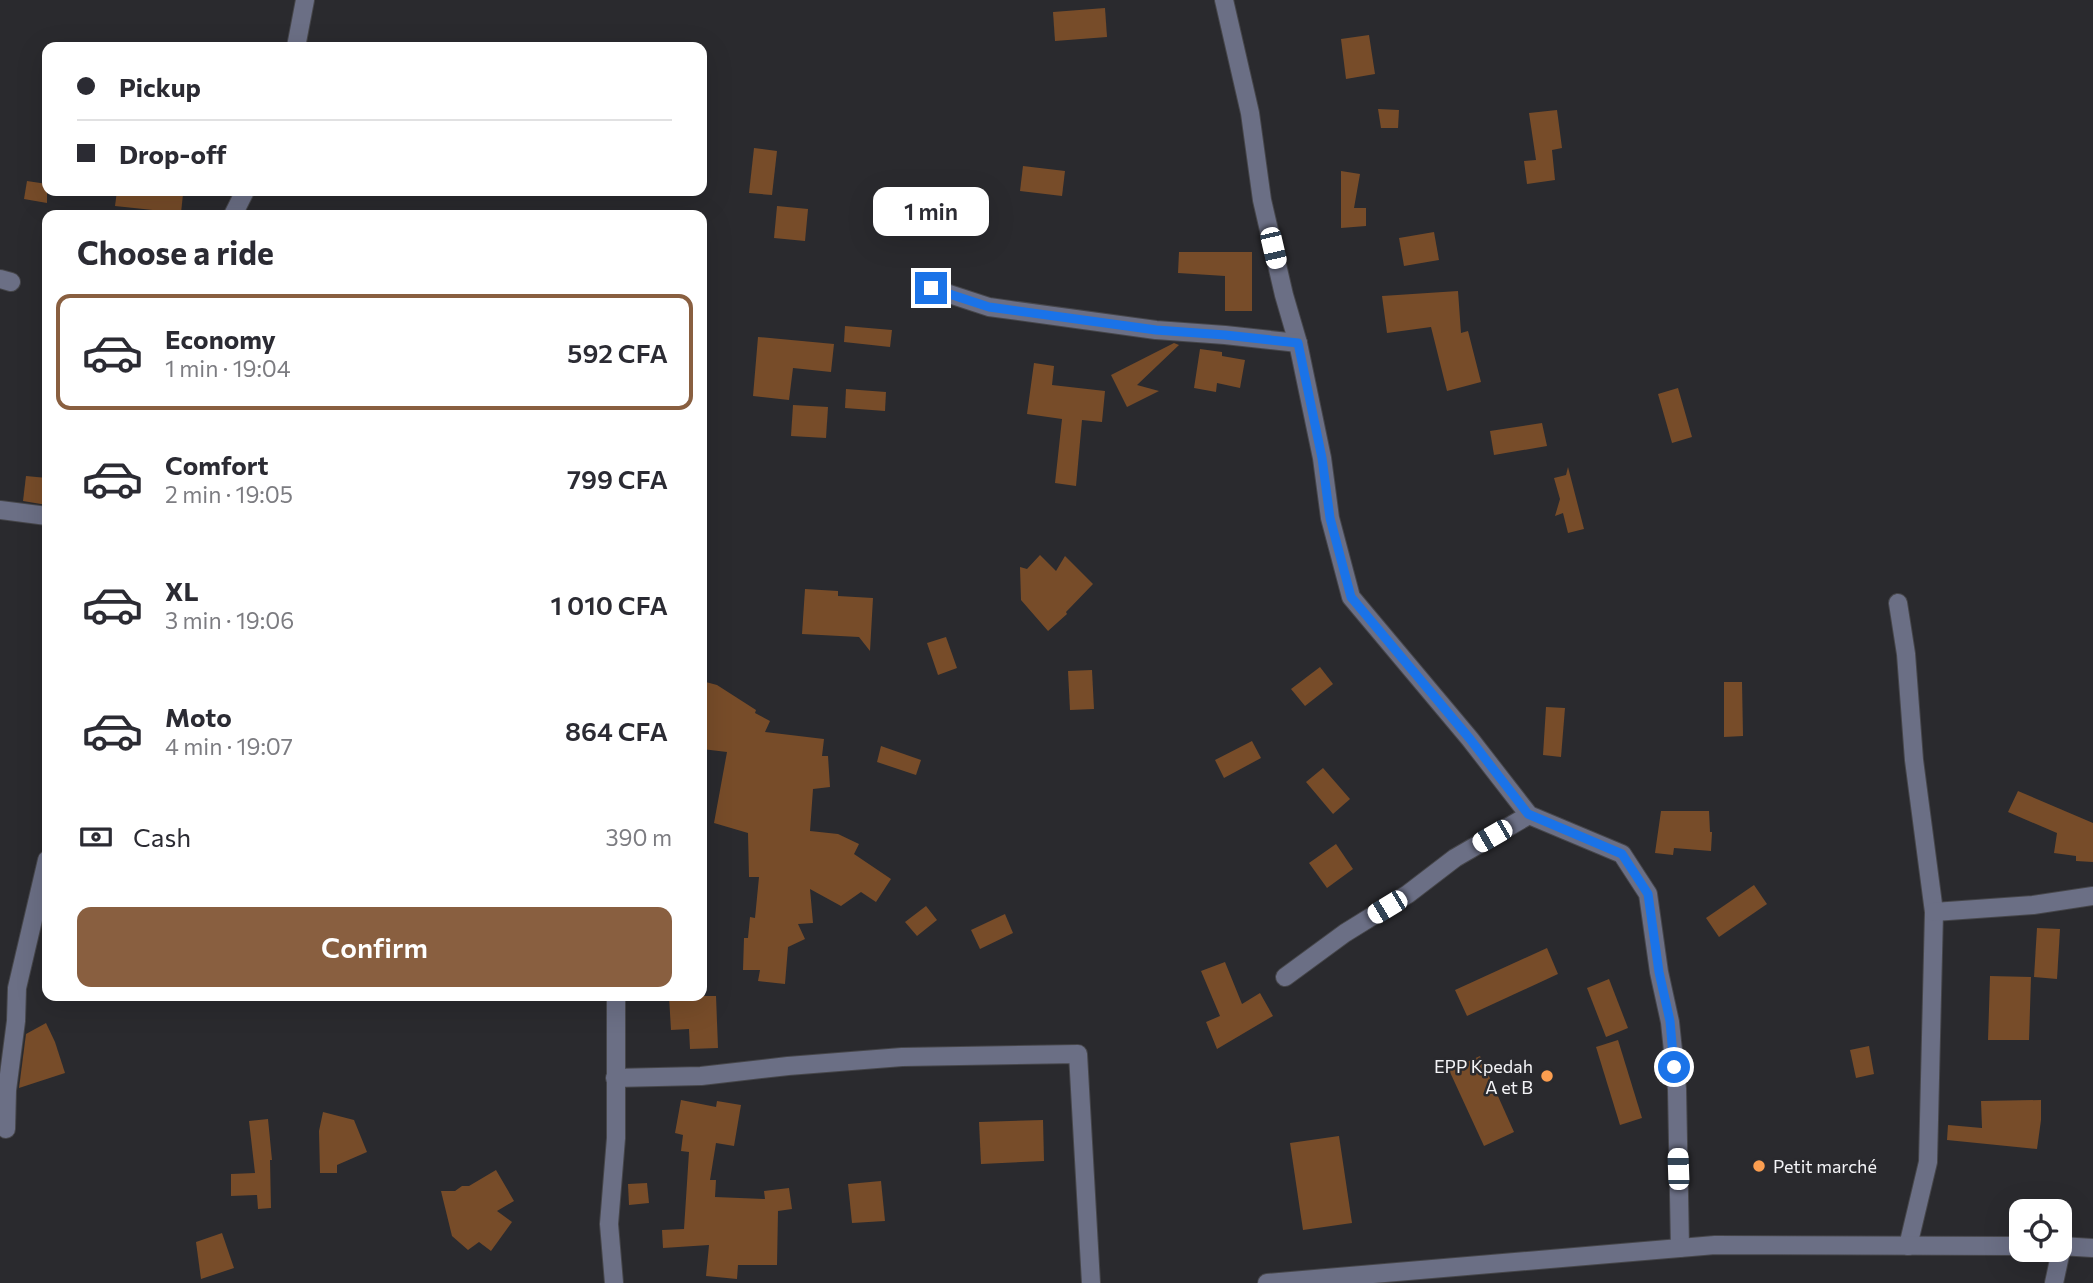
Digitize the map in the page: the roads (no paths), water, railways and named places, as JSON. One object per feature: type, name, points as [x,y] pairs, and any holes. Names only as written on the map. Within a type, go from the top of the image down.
[{"type":"street","points":[[297,42],[305,0]]},
{"type":"street","points":[[1224,0],[1250,113],[1262,200],[1298,343],[1322,458],[1330,518],[1351,597],[1470,739],[1528,814],[1622,854],[1648,894],[1659,972],[1670,1021],[1677,1089],[1680,1248]]},
{"type":"street","points":[[931,288],[989,307],[1156,330],[1298,343]]},
{"type":"street","points":[[0,510],[42,515]]},
{"type":"street","points":[[1898,603],[1906,654],[1914,760],[1934,912],[1928,1162],[1909,1246]]},
{"type":"street","points":[[1285,977],[1345,933],[1408,894],[1455,858],[1528,814]]},
{"type":"street","points":[[6,1129],[7,1090],[16,1021],[8,990],[42,877]]},
{"type":"street","points":[[1934,912],[2034,905],[2093,896]]},
{"type":"street","points":[[614,1283],[609,1224],[616,1138],[616,1001]]},
{"type":"street","points":[[615,1078],[701,1076],[902,1057],[1077,1054],[1091,1283]]},
{"type":"street","points":[[1266,1283],[1418,1277],[1715,1245],[2009,1246]]},
{"type":"street","points":[[2072,1247],[2093,1248]]},
{"type":"street","points":[[2054,1283],[2058,1262]]},
{"type":"place","name":"EPP Kpedah A et B","points":[[1547,1076]]},
{"type":"place","name":"Petit marché","points":[[1759,1166]]}]
